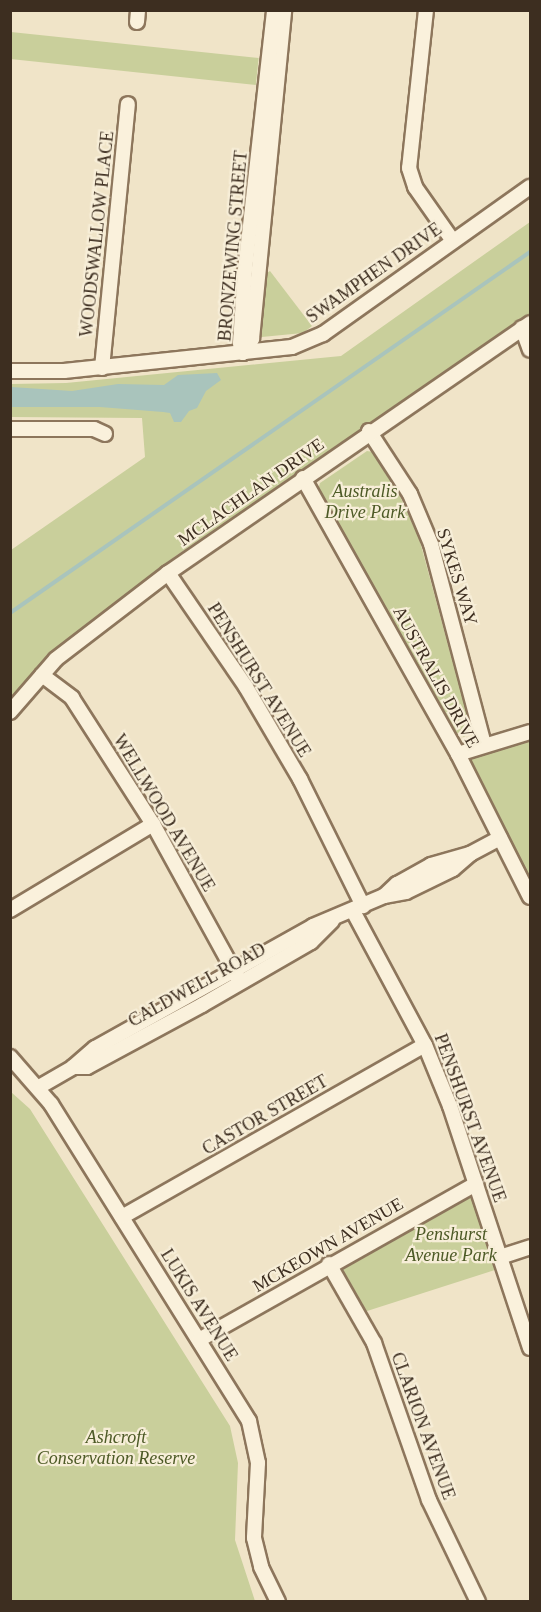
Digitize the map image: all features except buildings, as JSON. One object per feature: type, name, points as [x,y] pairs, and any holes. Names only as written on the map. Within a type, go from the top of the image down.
[{"type":"street","name":"BRONZEWING STREET","points":[[243,353],[240,343],[245,270],[274,10]]},
{"type":"street","name":"BRONZEWING STREET","points":[[243,353],[252,339],[284,10]]},
{"type":"street","points":[[426,10],[410,168],[415,187],[453,241]]},
{"type":"street","name":"WOODSWALLOW PLACE","points":[[102,368],[128,104]]},
{"type":"street","name":"SWAMPHEN DRIVE","points":[[10,371],[102,368],[292,346],[323,334],[531,188]]},
{"type":"street","points":[[526,325],[531,350]]},
{"type":"street","name":"MCLACHLAN DRIVE","points":[[10,712],[27,697],[56,659],[168,573],[369,431],[526,325]]},
{"type":"street","points":[[10,429],[94,429],[105,434]]},
{"type":"street","name":"SYKES WAY","points":[[369,431],[410,494],[431,544],[484,744]]},
{"type":"street","name":"AUSTRALIS DRIVE","points":[[303,478],[458,754],[531,897]]},
{"type":"street","name":"PENSHURST AVENUE","points":[[168,573],[246,687],[300,779],[358,909],[425,1045],[476,1184],[531,1348]]},
{"type":"street","name":"WELLWOOD AVENUE","points":[[42,675],[72,698],[153,824],[237,976]]},
{"type":"street","points":[[458,754],[484,744],[531,732]]},
{"type":"street","points":[[10,910],[153,824]]},
{"type":"street","name":"CALDWELL ROAD","points":[[39,1087],[73,1067],[95,1048],[237,976],[313,926],[332,921],[384,896],[406,892],[444,874],[470,854],[500,838]]},
{"type":"street","name":"CASTOR STREET","points":[[122,1217],[425,1045]]},
{"type":"street","name":"LUKIS AVENUE","points":[[10,1057],[39,1087],[199,1340],[253,1432],[258,1462],[254,1538],[261,1567],[278,1602]]},
{"type":"street","name":"MCKEOWN AVENUE","points":[[199,1340],[330,1264],[476,1184]]},
{"type":"street","points":[[500,1257],[531,1247]]},
{"type":"street","name":"CLARION AVENUE","points":[[330,1264],[374,1343],[429,1500],[478,1602]]},
{"type":"green space","points":[[11,32],[259,58],[256,85],[10,59]]},
{"type":"green space","points":[[530,222],[530,313],[174,557],[51,653],[11,701],[11,550],[145,457],[142,418],[11,417],[11,384],[66,383],[341,356]]},
{"type":"green space","points":[[270,271],[312,326],[303,333],[252,338],[256,280]]},
{"type":"green space","name":"Australis Drive Park","points":[[367,451],[373,452],[393,481],[419,538],[471,729],[464,737],[457,733],[318,490],[320,483]]},
{"type":"green space","points":[[530,737],[530,879],[516,858],[471,761],[473,754]]},
{"type":"green space","name":"Ashcroft Conservation Reserve","points":[[11,1092],[30,1109],[230,1426],[238,1463],[235,1540],[255,1601],[11,1601]]},
{"type":"green space","name":"Penshurst Avenue Park","points":[[466,1195],[475,1201],[498,1269],[364,1312],[344,1277],[343,1265]]},
{"type":"water","points":[[217,373],[221,380],[206,391],[197,408],[189,411],[181,422],[174,422],[170,413],[163,412],[100,407],[11,407],[11,387],[72,391],[118,384],[164,385],[178,375]]},
{"type":"waterway","points":[[10,613],[530,252]]}]
